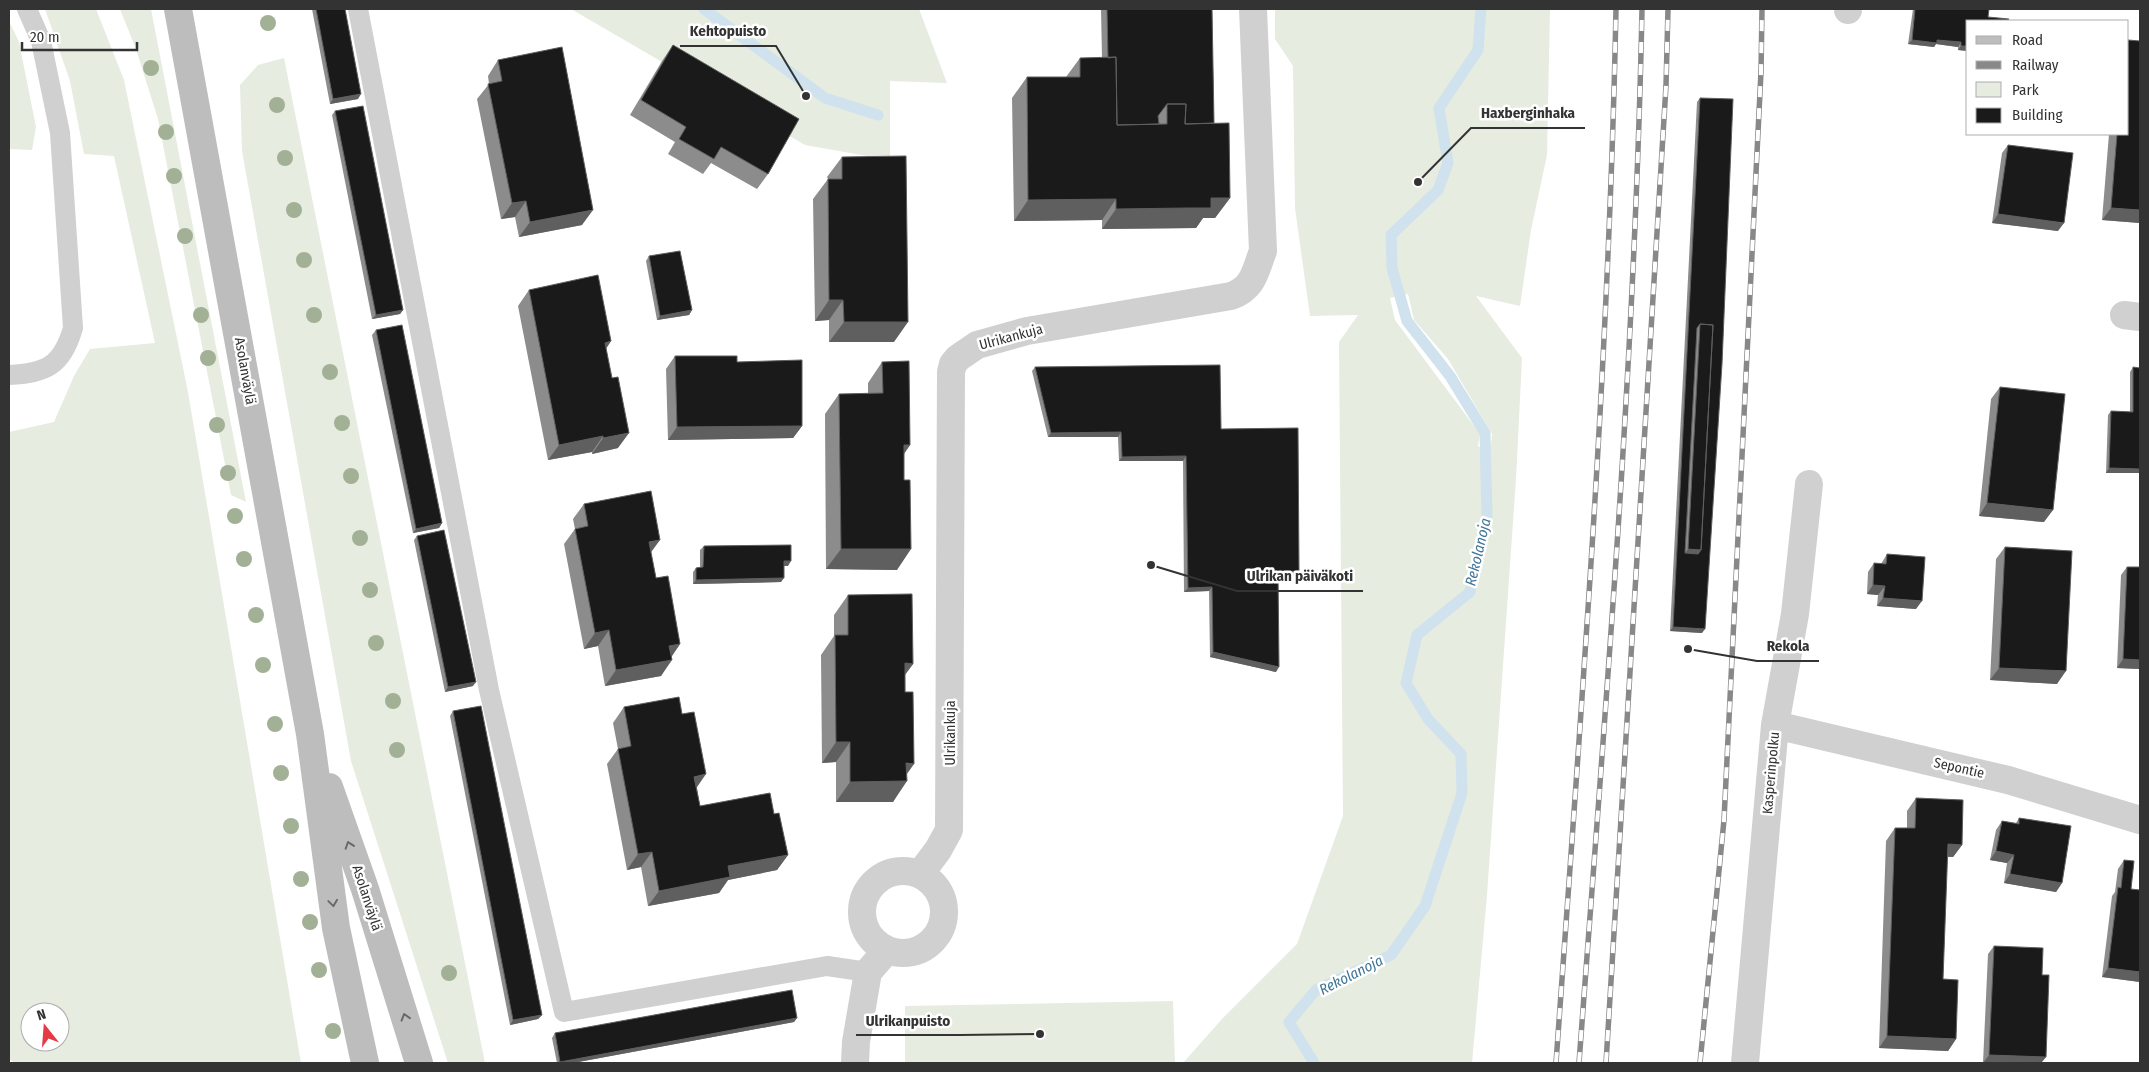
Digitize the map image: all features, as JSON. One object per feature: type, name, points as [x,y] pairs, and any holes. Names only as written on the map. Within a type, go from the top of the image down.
[{"type":"main road","name":"Asolanväylä","points":[[178,9],[310,734],[336,928],[366,1063]]},
{"type":"main road","name":"Asolanväylä","points":[[310,734],[365,889],[419,1063]]},
{"type":"street","name":"Ulrikankuja","points":[[920,874],[938,850],[949,830],[950,372],[953,364],[962,354],[977,345],[1027,331],[1231,296],[1243,292],[1248,286],[1263,251],[1253,9]]},
{"type":"street","name":"Kasperinpolku","points":[[1744,1063],[1775,725],[1795,614],[1809,484]]},
{"type":"street","name":"Sepontie","points":[[1775,725],[2008,780],[2140,820]]},
{"type":"street","points":[[901,871],[920,874],[932,882],[940,893],[944,906],[944,920],[938,934],[921,949],[898,953],[887,950],[876,943],[867,933],[862,921],[865,895],[872,884],[882,876],[901,871]]},
{"type":"street","points":[[854,1063],[868,972],[887,950]]},
{"type":"lane","points":[[9,375],[34,374],[54,363],[68,345],[73,328],[60,133],[41,42],[28,9]]},
{"type":"lane","points":[[358,9],[489,690],[564,1012],[827,966],[868,972]]},
{"type":"green space","points":[[45,9],[96,9],[124,80],[188,392],[301,1063],[15,1063],[9,1059],[9,432],[54,422],[74,376],[90,349],[155,343],[114,156],[84,154],[70,81]]},
{"type":"green space","points":[[120,9],[151,9],[246,502],[231,495],[158,119],[136,49]]},
{"type":"green space","points":[[571,9],[919,9],[947,83],[890,81],[890,160],[805,145]]},
{"type":"green space","points":[[1275,9],[1550,9],[1547,155],[1531,230],[1520,306],[1476,296],[1522,358],[1516,479],[1487,895],[1472,1063],[1183,1063],[1222,1019],[1297,944],[1343,816],[1339,342],[1358,315],[1310,316],[1295,208],[1293,66],[1275,39]],"holes":[[[1408,294],[1414,320],[1448,359],[1492,434],[1490,456],[1478,446],[1480,434],[1395,320],[1390,298]]]},
{"type":"green space","points":[[9,21],[19,42],[36,127],[32,150],[9,149]]},
{"type":"green space","points":[[284,58],[485,1063],[448,1063],[351,761],[242,151],[240,85],[258,65]]},
{"type":"green space","points":[[1173,1001],[1175,1063],[905,1063],[905,1006]]},
{"type":"building","points":[[316,9],[345,9],[361,94],[333,99]]},
{"type":"building","points":[[1107,9],[1212,9],[1214,123],[1185,124],[1186,104],[1167,104],[1158,116],[1159,124],[1117,125],[1116,57],[1108,58]]},
{"type":"building","points":[[1915,9],[1989,9],[1988,17],[2009,19],[1966,20],[1966,46],[1961,46],[1961,42],[1937,40],[1937,43],[1912,40]]},
{"type":"building","points":[[2129,40],[2140,41],[2140,210],[2111,208],[2117,135],[2129,135]]},
{"type":"building","points":[[673,45],[799,119],[768,174],[721,147],[714,159],[679,139],[686,127],[641,100]]},
{"type":"building","points":[[562,47],[593,210],[530,222],[526,201],[512,203],[488,84],[502,81],[498,60]]},
{"type":"building","points":[[1116,57],[1117,125],[1167,124],[1167,104],[1186,104],[1185,124],[1229,123],[1230,198],[1211,198],[1211,208],[1116,209],[1116,199],[1028,200],[1027,77],[1080,77],[1080,58]]},
{"type":"building","points":[[1700,98],[1733,99],[1722,364],[1705,629],[1673,627]],"holes":[[[1700,324],[1713,325],[1701,550],[1698,554],[1685,553],[1697,328]]]},
{"type":"building","points":[[363,106],[403,310],[376,315],[335,111]]},
{"type":"building","points":[[2008,145],[2073,153],[2064,223],[1998,214]]},
{"type":"building","points":[[906,156],[908,322],[844,322],[843,300],[829,300],[828,179],[842,179],[842,157]]},
{"type":"building","points":[[680,251],[692,310],[660,316],[649,256]]},
{"type":"building","points":[[598,275],[611,341],[605,343],[612,378],[618,377],[629,433],[559,445],[529,290]]},
{"type":"building","points":[[1700,324],[1713,325],[1701,550],[1688,549]]},
{"type":"building","points":[[402,325],[442,523],[416,529],[376,330]]},
{"type":"building","points":[[675,356],[737,356],[737,362],[802,360],[802,426],[677,427]]},
{"type":"building","points":[[909,361],[910,445],[904,445],[904,480],[910,480],[911,549],[841,549],[839,394],[883,393],[882,362]]},
{"type":"building","points":[[1220,365],[1221,429],[1298,428],[1299,571],[1278,572],[1279,667],[1213,652],[1212,587],[1188,588],[1186,456],[1122,457],[1121,432],[1051,433],[1035,367]]},
{"type":"building","points":[[2133,367],[2140,368],[2140,469],[2109,468],[2111,411],[2133,412]]},
{"type":"building","points":[[2000,387],[2065,394],[2053,510],[1987,503]]},
{"type":"building","points":[[651,491],[660,540],[649,542],[656,578],[668,576],[680,644],[669,646],[672,660],[616,670],[609,630],[595,633],[575,529],[588,526],[584,504]]},
{"type":"building","points":[[444,530],[476,682],[448,687],[417,536]]},
{"type":"building","points":[[791,545],[791,561],[784,561],[784,578],[696,580],[696,568],[703,567],[704,546]]},
{"type":"building","points":[[2005,547],[2072,551],[2066,671],[1999,668]]},
{"type":"building","points":[[1887,554],[1925,557],[1922,601],[1883,598],[1885,586],[1873,585],[1874,563],[1886,564]]},
{"type":"building","points":[[2127,567],[2140,567],[2140,660],[2123,659]]},
{"type":"building","points":[[912,594],[913,664],[905,663],[905,692],[913,692],[914,764],[906,763],[907,781],[850,782],[850,742],[836,742],[835,635],[848,635],[848,595]]},
{"type":"building","points":[[679,697],[682,714],[694,712],[706,774],[694,777],[700,806],[770,793],[774,814],[779,813],[788,855],[728,866],[730,877],[659,891],[652,852],[638,854],[618,749],[631,746],[624,707]]},
{"type":"building","points":[[481,706],[542,1015],[513,1020],[453,711]]},
{"type":"building","points":[[1916,798],[1963,800],[1962,845],[1948,844],[1943,979],[1958,980],[1956,1039],[1887,1036],[1895,828],[1915,828]]},
{"type":"building","points":[[2019,818],[2071,826],[2062,883],[2010,874],[2014,855],[1996,851],[2002,821],[2019,824]]},
{"type":"building","points":[[2124,860],[2134,861],[2131,889],[2140,890],[2140,972],[2108,968],[2118,887],[2121,888]]},
{"type":"building","points":[[1994,946],[2043,948],[2042,975],[2049,975],[2046,1057],[1989,1055]]},
{"type":"building","points":[[792,990],[797,1018],[560,1062],[555,1033]]},
{"type":"waterway","points":[[704,9],[825,98],[878,115]]},
{"type":"waterway","name":"Rekolanoja","points":[[1314,1063],[1289,1022],[1316,990],[1391,955],[1425,906],[1462,793],[1461,754],[1428,719],[1406,683],[1417,635],[1470,592],[1487,516],[1485,433],[1450,376],[1407,321],[1392,268],[1391,235],[1438,190],[1448,163],[1439,108],[1478,50],[1481,9]]},
{"type":"railway","points":[[1556,1063],[1601,405],[1616,9]]},
{"type":"railway","points":[[1579,1063],[1609,668],[1626,405],[1633,273],[1642,9]]},
{"type":"railway","points":[[1606,1063],[1666,86],[1668,9]]},
{"type":"railway","points":[[1700,1063],[1724,820],[1761,72],[1762,9]]},
{"type":"place","name":"Kehtopuisto","points":[[806,96]]},
{"type":"place","name":"Haxberginhaka","points":[[1418,182]]},
{"type":"place","name":"Ulrikan päiväkoti","points":[[1151,565]]},
{"type":"place","name":"Rekola","points":[[1688,649]]},
{"type":"place","name":"Ulrikanpuisto","points":[[1040,1034]]}]
